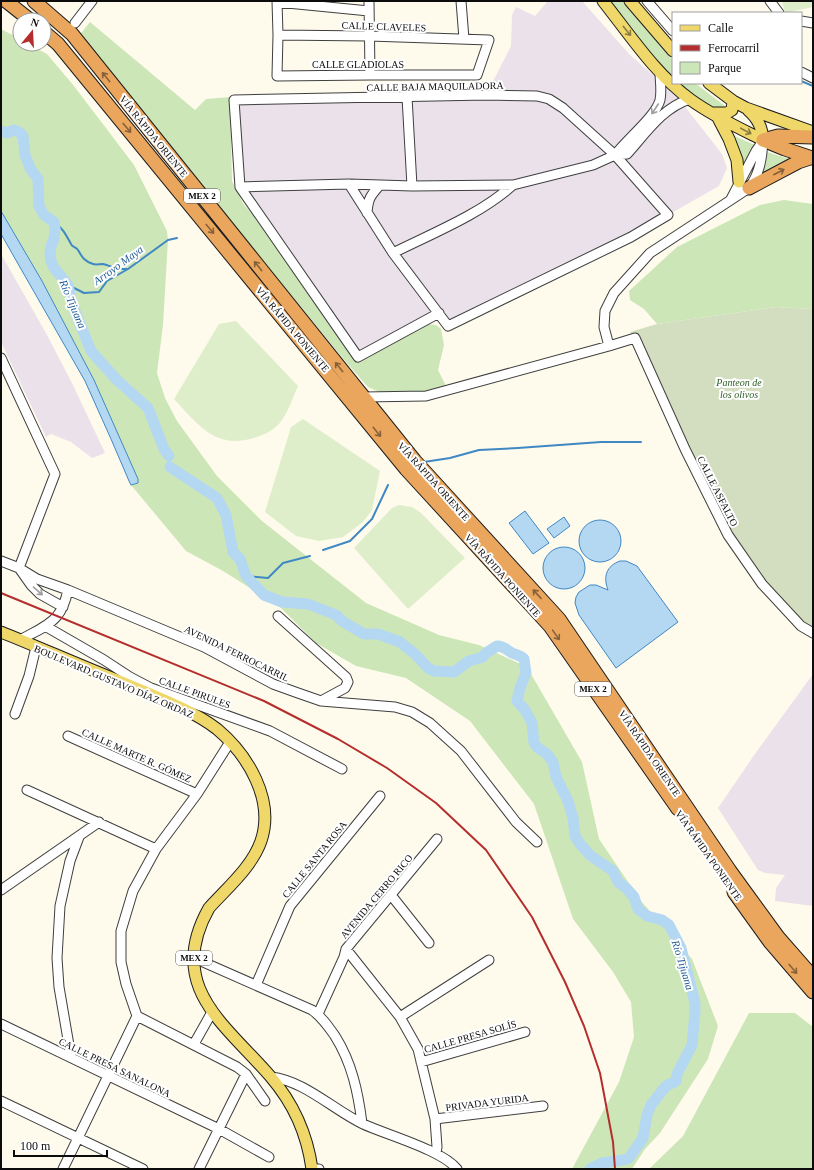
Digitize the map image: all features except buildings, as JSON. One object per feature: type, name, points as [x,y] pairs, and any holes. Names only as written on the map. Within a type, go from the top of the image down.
[{"type":"highway","points":[[6,1],[20,12]]},
{"type":"highway","name":"VÍA RÁPIDA ORIENTE","points":[[34,1],[72,34],[414,461],[559,619],[730,871],[778,937],[813,977]]},
{"type":"highway","points":[[42,1],[61,18],[75,23]]},
{"type":"highway","name":"VÍA RÁPIDA PONIENTE","points":[[52,39],[58,44],[406,468],[550,626],[765,935],[813,992]]},
{"type":"highway","points":[[763,140],[778,136],[813,137]]},
{"type":"highway","points":[[763,140],[785,150],[812,158]]},
{"type":"highway","points":[[744,185],[798,162],[812,158]]},
{"type":"main road","points":[[603,1],[660,72],[672,83]]},
{"type":"main road","points":[[630,1],[672,50]]},
{"type":"main road","points":[[673,84],[690,99],[713,114],[763,140]]},
{"type":"main road","points":[[710,84],[733,101],[746,108],[813,132]]},
{"type":"main road","points":[[713,114],[728,113],[732,110],[733,101]]},
{"type":"main road","points":[[746,108],[757,118],[762,128],[763,140]]},
{"type":"main road","points":[[713,114],[728,139],[737,160],[744,185]]},
{"type":"main road","name":"BOULEVARD GUSTAVO DÍAZ ORDAZ","points":[[1,632],[149,691],[197,716],[217,730],[230,742],[247,764],[258,784],[264,804],[265,824],[261,842],[253,857],[205,916],[198,933],[194,967],[206,1004],[219,1022],[270,1077],[289,1103],[303,1128],[312,1169]]},
{"type":"street","points":[[75,23],[92,1]]},
{"type":"street","points":[[369,1],[370,74]]},
{"type":"street","points":[[461,1],[464,39]]},
{"type":"street","points":[[647,1],[672,30]]},
{"type":"street","points":[[770,1],[778,12]]},
{"type":"street","points":[[277,2],[369,11]]},
{"type":"street","name":"CALLE GLADIOLAS","points":[[277,2],[277,76],[370,74],[477,75],[489,40]]},
{"type":"street","points":[[802,22],[813,23]]},
{"type":"street","name":"CALLE CLAVELES","points":[[278,35],[489,40]]},
{"type":"street","points":[[802,71],[813,71]]},
{"type":"street","points":[[615,156],[621,147],[656,109],[660,99],[660,72]]},
{"type":"street","points":[[802,72],[813,78]]},
{"type":"street","name":"CALLE BAJA MAQUILADORA","points":[[240,187],[234,100],[486,95],[537,96],[549,100],[563,108],[615,156],[668,215],[632,237],[448,326],[393,253],[349,184]]},
{"type":"street","points":[[407,97],[412,186]]},
{"type":"street","points":[[240,187],[349,184],[412,186],[513,185],[593,165],[615,156],[627,154],[660,117],[673,106],[690,99]]},
{"type":"street","points":[[364,397],[426,396],[609,346],[604,327],[605,311],[614,293],[650,253],[731,199],[744,185],[756,151],[763,140]]},
{"type":"street","points":[[744,185],[754,182],[760,168],[763,140]]},
{"type":"street","points":[[367,213],[368,201],[371,194],[380,185]]},
{"type":"street","points":[[393,253],[468,216],[502,195],[513,185]]},
{"type":"street","points":[[240,187],[358,357],[438,313]]},
{"type":"street","name":"CALLE ASFALTO","points":[[609,346],[635,338],[684,449],[728,535],[762,584],[801,626],[813,633]]},
{"type":"street","points":[[1,358],[56,474],[20,568],[31,585],[40,594],[63,607]]},
{"type":"street","name":"AVENIDA FERROCARRIL","points":[[1,561],[20,568],[37,579],[68,590],[204,647],[273,684],[321,701],[395,707],[412,712],[430,723],[461,751],[516,822],[537,842]]},
{"type":"street","points":[[20,640],[45,626],[57,616],[63,607],[68,590]]},
{"type":"street","points":[[278,616],[346,677],[348,682],[346,688],[321,701]]},
{"type":"street","name":"CALLE PIRULES","points":[[45,626],[104,660],[149,691],[270,732],[342,769]]},
{"type":"street","points":[[15,714],[29,676],[36,647]]},
{"type":"street","name":"CALLE MARTE R. GÓMEZ","points":[[68,736],[197,794]]},
{"type":"street","points":[[63,1169],[137,1016],[126,984],[121,962],[121,931],[133,891],[156,849],[197,794],[230,742]]},
{"type":"street","points":[[27,790],[156,849]]},
{"type":"street","name":"CALLE SANTA ROSA","points":[[256,985],[290,906],[380,796]]},
{"type":"street","points":[[1,890],[99,822]]},
{"type":"street","points":[[71,1058],[59,987],[57,938],[64,884],[79,836]]},
{"type":"street","name":"AVENIDA CERRO RICO","points":[[318,1014],[344,957],[346,949],[437,839]]},
{"type":"street","points":[[391,895],[429,943]]},
{"type":"street","points":[[346,949],[400,1017],[414,1041],[422,1062],[435,1119],[436,1153]]},
{"type":"street","points":[[194,958],[318,1014],[340,1043],[349,1064],[358,1094],[362,1123]]},
{"type":"street","points":[[400,1017],[489,960]]},
{"type":"street","points":[[194,1044],[212,1012]]},
{"type":"street","points":[[137,1016],[237,1067],[246,1074],[265,1101]]},
{"type":"street","name":"CALLE PRESA SANALONA","points":[[1,1024],[219,1129],[269,1157]]},
{"type":"street","name":"CALLE PRESA SOLÍS","points":[[422,1062],[525,1032]]},
{"type":"street","points":[[199,1169],[246,1074]]},
{"type":"street","points":[[270,1077],[280,1078],[296,1084],[362,1123],[436,1153],[457,1169]]},
{"type":"street","points":[[1,1101],[142,1169]]},
{"type":"street","name":"PRIVADA YURIDA","points":[[435,1119],[543,1106]]},
{"type":"street","points":[[312,1169],[319,1169]]},
{"type":"shaded area","points":[[548,1],[582,1],[630,55],[675,94],[722,154],[727,168],[719,186],[668,215],[448,326],[439,313],[358,357],[240,187],[234,100],[486,95],[511,46],[512,15],[516,7],[535,16]]},
{"type":"shaded area","points":[[1,254],[47,335],[72,383],[105,453],[92,458],[71,442],[51,434],[46,437],[1,342]]},
{"type":"shaded area","points":[[813,674],[813,906],[775,901],[776,888],[785,875],[765,873],[758,870],[718,808]]},
{"type":"green space","points":[[606,1],[625,1],[672,60],[672,79]]},
{"type":"green space","points":[[782,1],[813,1],[813,7],[785,12]]},
{"type":"green space","points":[[90,22],[195,110],[206,99],[230,97],[232,181],[244,205],[252,213],[358,360],[428,324],[436,325],[441,329],[444,345],[438,370],[446,386],[425,393],[379,392],[368,387],[78,37]]},
{"type":"green space","points":[[1,29],[12,35],[12,52],[43,52],[47,54],[74,86],[134,165],[167,231],[168,240],[163,325],[157,373],[165,398],[177,421],[217,476],[262,521],[366,603],[439,635],[479,645],[527,667],[582,762],[599,839],[641,901],[692,959],[718,1026],[708,1059],[660,1133],[645,1149],[632,1169],[572,1169],[619,1082],[634,1037],[631,1002],[613,972],[573,919],[534,804],[470,721],[406,678],[356,666],[316,643],[279,606],[223,571],[186,551],[131,485],[138,483],[42,281],[1,211]]},
{"type":"green space","points":[[677,84],[696,84],[725,106],[721,112],[687,92]]},
{"type":"green space","points":[[728,133],[757,146],[743,171]]},
{"type":"green space","points":[[767,152],[796,161],[760,178],[765,166]]},
{"type":"green space","points":[[784,200],[813,204],[813,309],[776,307],[657,324],[644,309],[630,300],[629,291],[677,247],[760,205]]},
{"type":"green space","name":"Panteon de los olivos","points":[[776,307],[813,309],[813,633],[801,626],[728,535],[635,338],[630,332],[657,324]]},
{"type":"green space","points":[[236,321],[298,386],[289,408],[280,423],[274,429],[257,437],[231,441],[220,438],[201,427],[174,399],[219,324]]},
{"type":"green space","points":[[303,419],[380,471],[372,510],[363,522],[343,537],[319,541],[296,536],[265,512],[291,427]]},
{"type":"green space","points":[[399,505],[412,507],[421,513],[465,558],[408,609],[354,548],[392,508]]},
{"type":"green space","points":[[749,1013],[795,1013],[813,1027],[813,1169],[649,1169],[683,1136]]},
{"type":"water","points":[[1,211],[42,281],[94,380],[138,479],[138,483],[131,485],[85,381],[1,234]]},
{"type":"water","points":[[525,511],[549,543],[533,554],[509,523]]},
{"type":"water","points":[[564,517],[570,526],[554,538],[547,529]]},
{"type":"water","points":[[600,520],[615,526],[621,541],[615,556],[600,562],[585,556],[579,541],[585,526]]},
{"type":"water","points":[[564,547],[579,553],[585,568],[579,583],[564,589],[549,583],[543,568],[549,553]]},
{"type":"water","points":[[626,561],[637,566],[678,622],[616,668],[579,615],[575,603],[579,592],[590,585],[596,585],[608,590],[606,581],[607,572],[615,563]]},
{"type":"waterway","name":"Arroyo Maya","points":[[802,81],[813,86]]},
{"type":"waterway","name":"Río Tijuana","points":[[1,131],[7,133],[14,130],[23,136],[25,155],[30,168],[38,179],[39,206],[44,215],[54,222],[54,239],[50,253],[51,261],[54,268],[68,285],[72,304],[91,351],[116,379],[148,408],[164,449],[169,456]]},
{"type":"waterway","points":[[54,222],[62,229],[72,245],[87,262],[127,269]]},
{"type":"waterway","name":"Arroyo Maya","points":[[68,285],[84,293],[99,292],[107,281],[128,269],[168,240],[177,238]]},
{"type":"waterway","points":[[424,462],[450,458],[479,450],[601,442],[641,442]]},
{"type":"waterway","name":"Río Tijuana","points":[[170,467],[217,498],[226,515],[233,552],[240,559],[246,576],[264,595],[282,602],[308,604],[336,615],[342,621],[364,634],[378,634],[400,642],[416,655],[428,668],[434,671],[454,672],[469,661],[483,657],[486,653],[497,646],[504,647],[524,659],[526,673],[517,701],[525,710],[532,723],[534,743],[538,748],[547,754],[553,762],[556,777],[568,801],[573,818],[575,836],[591,856],[613,871],[618,882],[634,897],[638,909],[647,916],[662,920],[669,925],[681,948],[695,1003],[692,1045],[677,1074],[676,1081],[666,1086],[651,1105],[647,1115],[643,1138],[629,1158],[602,1163],[590,1169]]},
{"type":"waterway","points":[[323,550],[350,541],[372,519],[388,485]]},
{"type":"waterway","points":[[246,576],[268,578],[283,563],[310,556]]},
{"type":"railway","points":[[1,593],[264,701],[338,739],[387,768],[436,803],[486,850],[532,917],[565,982],[584,1026],[600,1073],[613,1142],[615,1169]]}]
